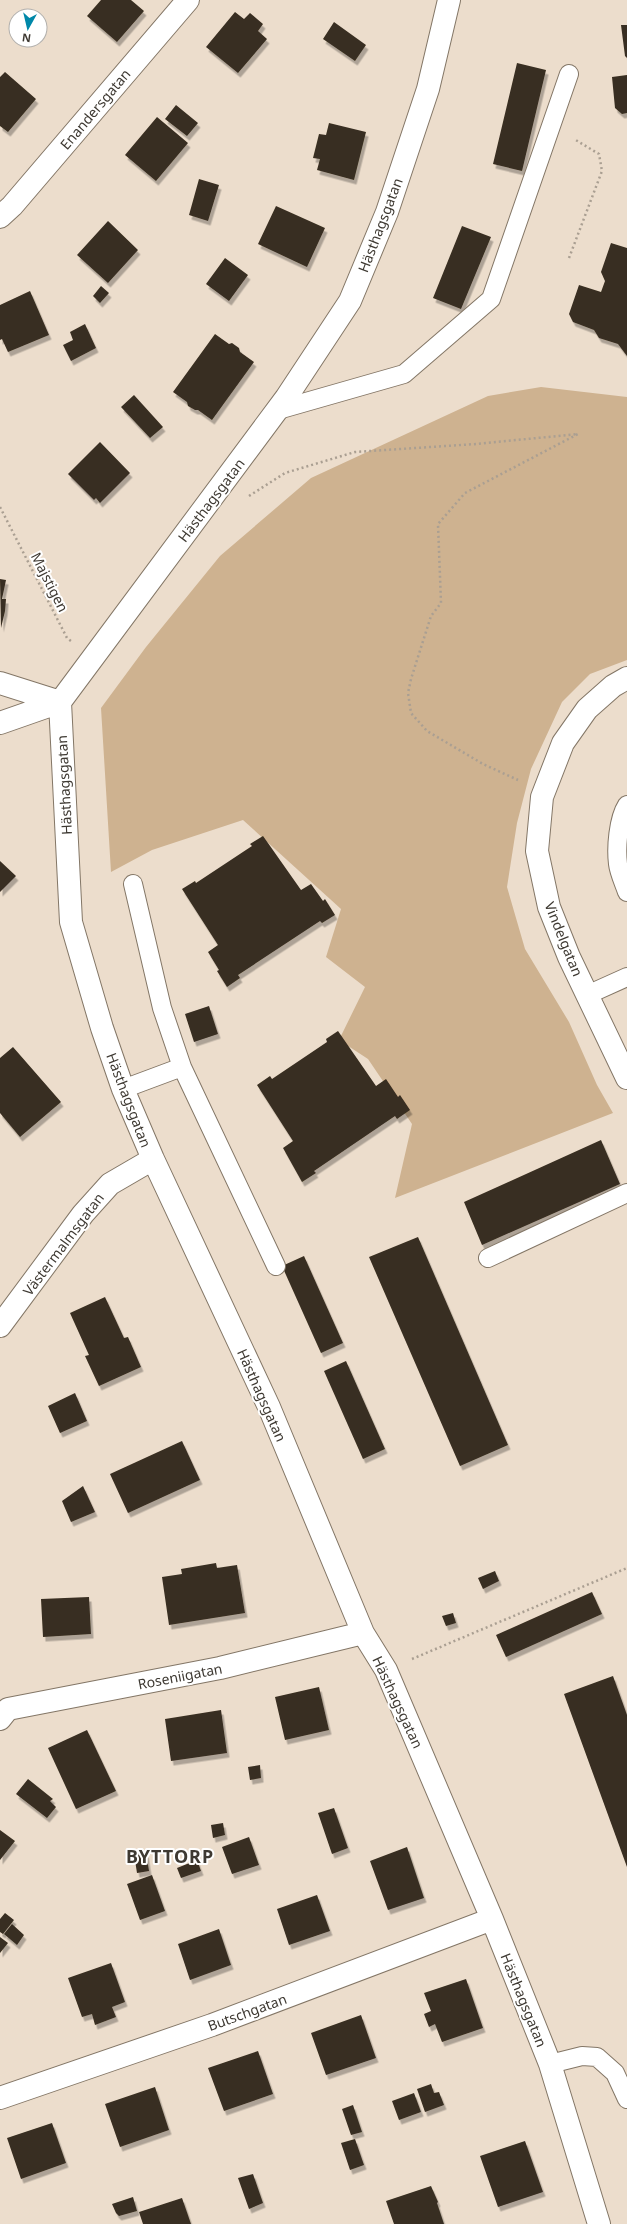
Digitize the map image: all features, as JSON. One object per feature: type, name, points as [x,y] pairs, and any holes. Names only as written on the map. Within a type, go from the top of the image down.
[{"type":"street","name":"Enandersgatan","points":[[0,217],[12,206],[188,0]]},
{"type":"street","name":"Hästhagsgatan","points":[[449,0],[428,89],[387,212],[350,301],[278,410],[196,522],[90,660],[60,702],[71,922],[102,1028],[123,1089],[153,1159],[269,1407],[363,1633],[386,1670],[492,1920],[550,2064],[597,2224]]},
{"type":"street","name":"Vindelgatan","points":[[627,678],[613,686],[587,709],[563,743],[544,791],[537,851],[549,907],[587,995],[627,1078]]},
{"type":"street","points":[[0,683],[60,702]]},
{"type":"street","points":[[0,723],[60,702]]},
{"type":"street","name":"Västermalmsgatan","points":[[0,1326],[83,1214],[110,1184],[153,1159]]},
{"type":"street","name":"Roseniigatan","points":[[3,1708],[220,1668],[363,1633]]},
{"type":"street","name":"Butschgatan","points":[[0,2098],[212,2025],[492,1920]]},
{"type":"lane","points":[[278,410],[404,374],[491,299],[569,74]]},
{"type":"lane","points":[[627,805],[624,811],[619,839],[618,865],[627,892]]},
{"type":"lane","points":[[133,884],[162,1008],[182,1067],[276,1266]]},
{"type":"lane","points":[[587,995],[627,977]]},
{"type":"lane","points":[[123,1089],[182,1067]]},
{"type":"lane","points":[[488,1258],[627,1193]]},
{"type":"lane","points":[[550,2064],[582,2056],[597,2057],[615,2073],[627,2099]]},
{"type":"path","points":[[552,124],[599,154],[602,171],[569,258]]},
{"type":"path","points":[[247,497],[285,473],[355,452],[476,444],[578,434],[465,493],[438,524],[441,603],[431,616],[408,693],[411,713],[427,731],[483,764],[544,791]]},
{"type":"path","name":"Majstigen","points":[[0,507],[67,638],[90,660]]},
{"type":"path","points":[[386,1670],[627,1568]]},
{"type":"shaded area","points":[[541,387],[627,397],[627,660],[590,674],[562,702],[531,769],[517,823],[507,887],[525,949],[569,1022],[597,1085],[613,1113],[395,1198],[412,1124],[368,1059],[339,1040],[365,987],[326,957],[341,909],[243,820],[152,850],[111,872],[101,708],[146,647],[220,556],[311,478],[488,396]]},
{"type":"building","points":[[101,0],[131,0],[144,11],[117,42],[87,16]]},
{"type":"building","points":[[235,12],[244,19],[250,13],[263,24],[258,31],[267,39],[238,73],[206,47]]},
{"type":"building","points":[[334,22],[366,45],[355,61],[323,39]]},
{"type":"building","points":[[621,25],[627,25],[627,58],[625,56]]},
{"type":"building","points":[[517,63],[546,70],[522,171],[493,164]]},
{"type":"building","points":[[5,72],[36,99],[8,132],[0,126],[0,77]]},
{"type":"building","points":[[627,75],[627,113],[622,114],[615,108],[612,77]]},
{"type":"building","points":[[176,105],[198,123],[187,136],[165,119]]},
{"type":"building","points":[[157,117],[188,143],[156,181],[125,155]]},
{"type":"building","points":[[329,123],[366,132],[354,180],[317,170],[320,159],[313,158],[319,134],[326,135]]},
{"type":"building","points":[[199,179],[219,185],[208,221],[189,215]]},
{"type":"building","points":[[276,206],[325,228],[307,267],[258,244]]},
{"type":"building","points":[[108,221],[138,250],[108,283],[77,255]]},
{"type":"building","points":[[462,226],[491,237],[461,309],[433,298]]},
{"type":"building","points":[[611,243],[627,248],[627,356],[618,344],[599,338],[594,330],[573,322],[569,314],[579,285],[601,292],[605,281],[601,272]]},
{"type":"building","points":[[225,258],[248,275],[229,301],[206,284]]},
{"type":"building","points":[[101,286],[109,293],[100,303],[93,296]]},
{"type":"building","points":[[30,291],[49,335],[8,352],[2,339],[0,340],[0,305]]},
{"type":"building","points":[[85,324],[96,348],[71,361],[63,345],[73,340],[70,332]]},
{"type":"building","points":[[215,334],[229,344],[232,343],[239,348],[240,352],[254,362],[212,420],[198,410],[188,406],[187,402],[173,392]]},
{"type":"building","points":[[134,395],[163,427],[150,438],[121,407]]},
{"type":"building","points":[[100,442],[130,473],[100,503],[96,498],[94,500],[68,474]]},
{"type":"building","points":[[0,579],[6,580],[2,599],[6,599],[5,611],[1,628]]},
{"type":"building","points":[[263,836],[301,890],[311,884],[323,901],[325,899],[335,915],[322,923],[320,921],[238,975],[240,978],[227,987],[208,952],[218,945],[182,889],[195,881],[196,883],[252,846],[250,844]]},
{"type":"building","points":[[0,861],[16,876],[0,892]]},
{"type":"building","points":[[209,1006],[218,1034],[194,1042],[185,1014]]},
{"type":"building","points":[[338,1031],[376,1086],[386,1079],[398,1097],[400,1095],[410,1110],[397,1119],[395,1116],[314,1171],[316,1173],[302,1182],[283,1148],[293,1141],[257,1085],[270,1076],[272,1079],[327,1042],[326,1039]]},
{"type":"building","points":[[13,1047],[61,1102],[20,1137],[0,1113],[0,1058]]},
{"type":"building","points":[[601,1140],[620,1184],[482,1245],[464,1202]]},
{"type":"building","points":[[418,1237],[508,1445],[460,1466],[369,1257]]},
{"type":"building","points":[[304,1256],[343,1343],[321,1353],[282,1266]]},
{"type":"building","points":[[105,1297],[124,1338],[128,1337],[141,1367],[99,1386],[85,1356],[89,1355],[70,1313]]},
{"type":"building","points":[[346,1361],[385,1449],[363,1459],[324,1371]]},
{"type":"building","points":[[75,1393],[87,1421],[60,1433],[48,1406]]},
{"type":"building","points":[[182,1441],[200,1480],[128,1513],[110,1474]]},
{"type":"building","points":[[83,1486],[95,1512],[71,1522],[62,1501]]},
{"type":"building","points":[[216,1563],[217,1568],[237,1565],[245,1613],[169,1625],[162,1577],[182,1574],[181,1569]]},
{"type":"building","points":[[495,1571],[499,1581],[483,1589],[478,1578]]},
{"type":"building","points":[[592,1592],[602,1614],[506,1657],[496,1635]]},
{"type":"building","points":[[89,1597],[91,1634],[43,1637],[41,1599]]},
{"type":"building","points":[[453,1613],[456,1623],[446,1626],[442,1616]]},
{"type":"building","points":[[613,1676],[627,1715],[627,1867],[564,1694]]},
{"type":"building","points":[[319,1687],[329,1730],[285,1740],[275,1697]]},
{"type":"building","points":[[221,1710],[227,1753],[171,1761],[165,1719]]},
{"type":"building","points":[[87,1730],[116,1791],[76,1809],[48,1748]]},
{"type":"building","points":[[260,1765],[261,1778],[250,1780],[248,1767]]},
{"type":"building","points":[[28,1779],[53,1799],[50,1801],[56,1807],[47,1818],[16,1794]]},
{"type":"building","points":[[334,1808],[348,1848],[332,1854],[318,1813]]},
{"type":"building","points":[[223,1823],[225,1835],[213,1838],[211,1825]]},
{"type":"building","points":[[0,1830],[15,1841],[0,1860]]},
{"type":"building","points":[[249,1837],[259,1865],[232,1874],[222,1847]]},
{"type":"building","points":[[407,1847],[424,1898],[388,1910],[370,1861]]},
{"type":"building","points":[[146,1852],[149,1871],[137,1873],[134,1854]]},
{"type":"building","points":[[197,1860],[201,1871],[181,1878],[177,1868]]},
{"type":"building","points":[[152,1875],[165,1911],[140,1920],[127,1884]]},
{"type":"building","points":[[317,1895],[330,1931],[289,1945],[277,1909]]},
{"type":"building","points":[[5,1913],[14,1920],[3,1934],[0,1932],[0,1919]]},
{"type":"building","points":[[12,1924],[24,1935],[17,1945],[4,1934]]},
{"type":"building","points":[[219,1929],[231,1965],[190,1980],[178,1944]]},
{"type":"building","points":[[0,1937],[8,1943],[0,1953]]},
{"type":"building","points":[[111,1963],[125,2002],[112,2007],[116,2017],[95,2025],[92,2014],[82,2017],[68,1978]]},
{"type":"building","points":[[466,1979],[483,2028],[442,2042],[435,2024],[429,2027],[424,2014],[431,2011],[424,1993]]},
{"type":"building","points":[[361,2015],[376,2058],[326,2075],[311,2033]]},
{"type":"building","points":[[258,2051],[273,2094],[224,2111],[208,2068]]},
{"type":"building","points":[[431,2084],[434,2093],[439,2092],[444,2105],[425,2112],[417,2089]]},
{"type":"building","points":[[155,2087],[169,2130],[120,2147],[105,2104]]},
{"type":"building","points":[[414,2093],[421,2112],[399,2120],[392,2101]]},
{"type":"building","points":[[353,2105],[362,2132],[351,2135],[342,2109]]},
{"type":"building","points":[[52,2123],[66,2163],[21,2179],[7,2138]]},
{"type":"building","points":[[355,2139],[364,2165],[350,2170],[341,2143]]},
{"type":"building","points":[[525,2141],[543,2192],[498,2207],[480,2156]]},
{"type":"building","points":[[253,2174],[263,2203],[249,2209],[238,2178]]},
{"type":"building","points":[[431,2186],[438,2202],[437,2203],[444,2224],[394,2224],[386,2201]]},
{"type":"building","points":[[133,2197],[137,2211],[119,2216],[112,2204]]},
{"type":"building","points":[[182,2198],[191,2224],[143,2224],[139,2212]]},
{"type":"district","name":"BYTTORP","points":[[170,1856]]}]
